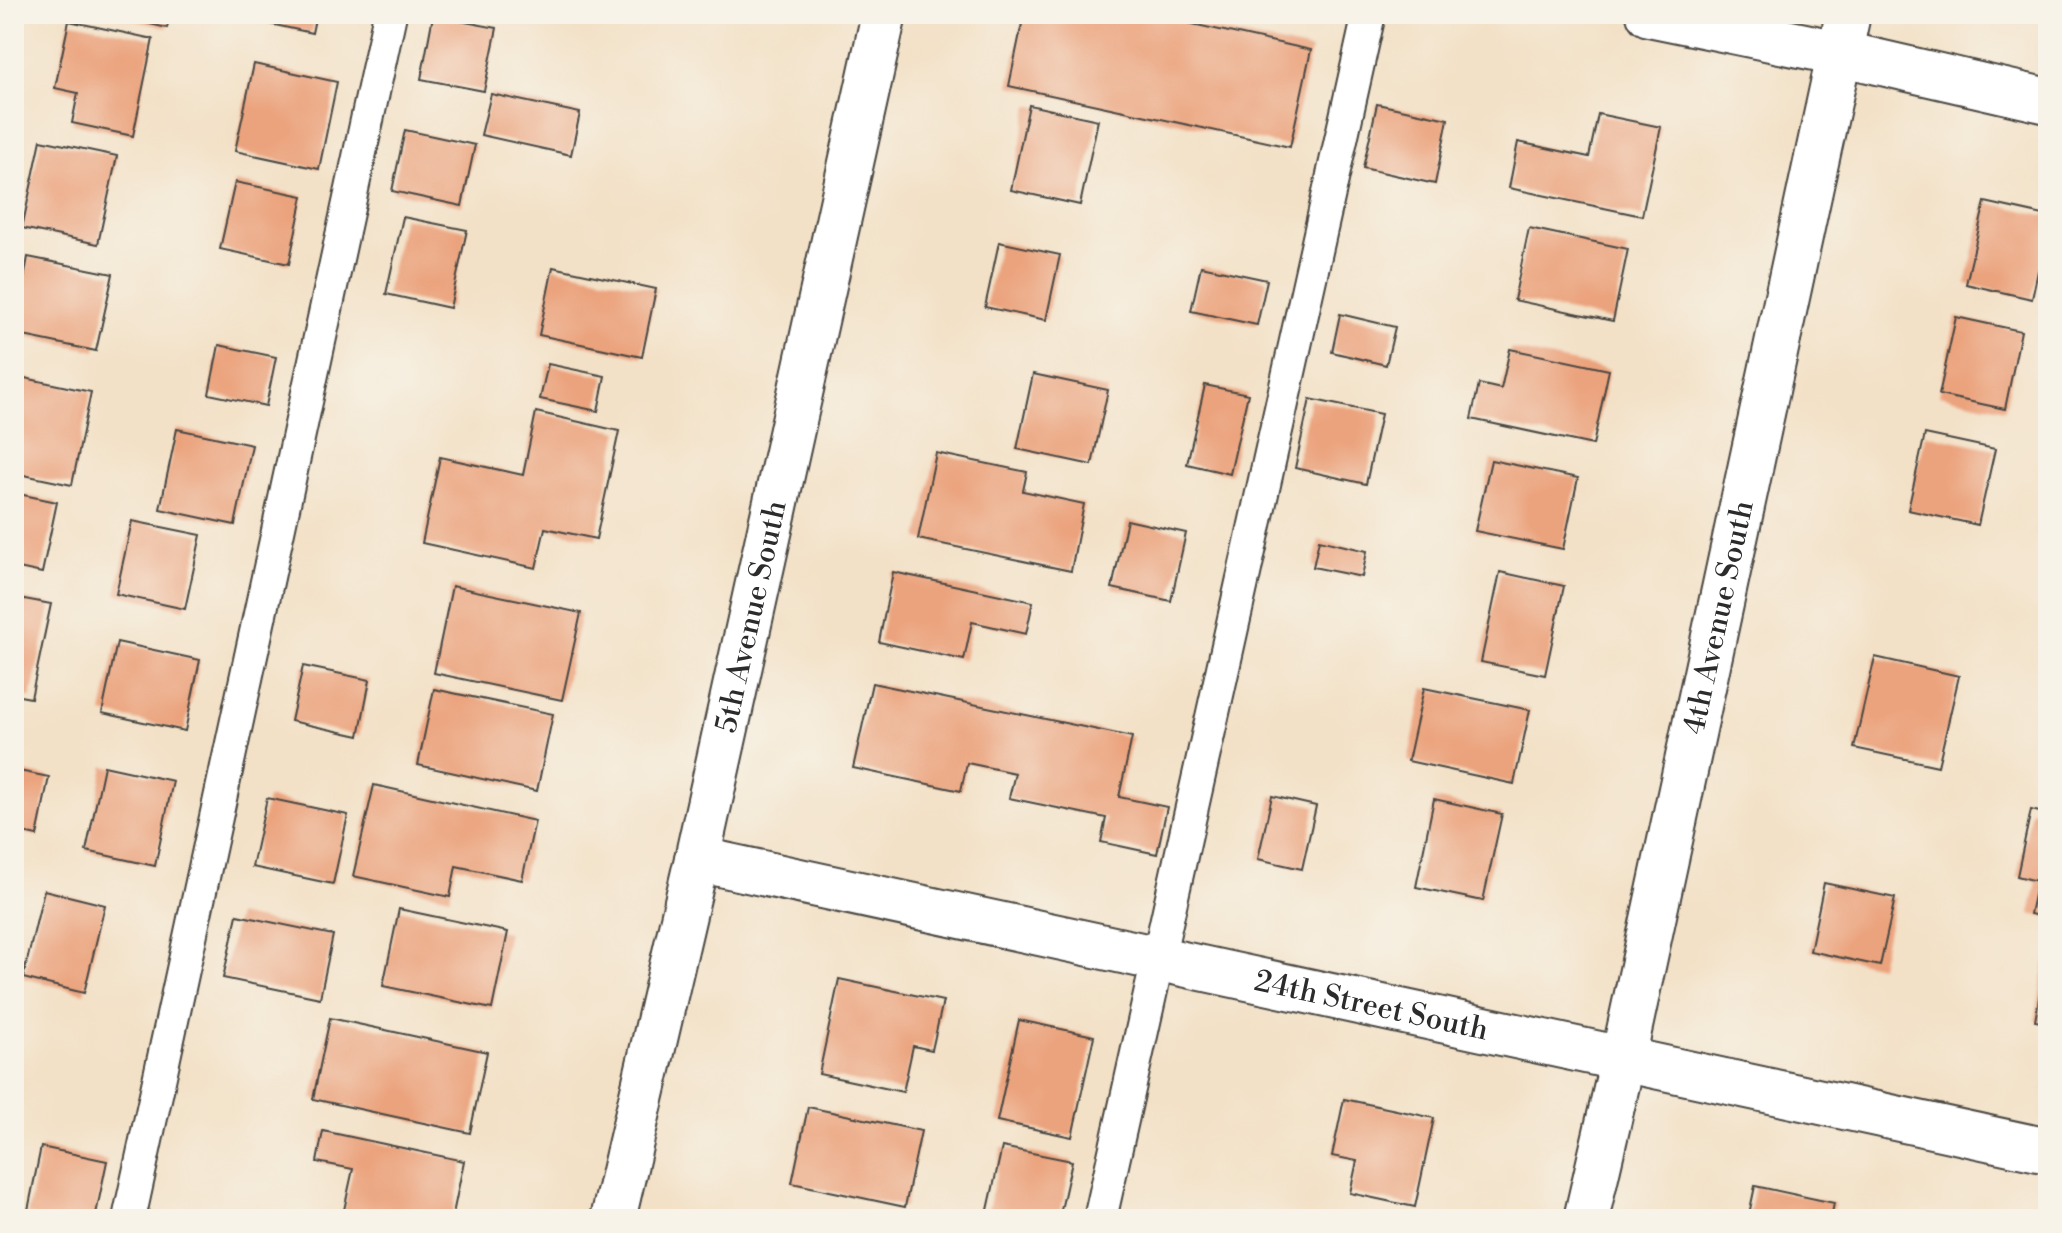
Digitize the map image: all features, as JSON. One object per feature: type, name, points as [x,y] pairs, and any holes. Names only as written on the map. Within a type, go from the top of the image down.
[{"type":"street","name":"5th Avenue South","points":[[613,1219],[697,859],[884,14]]},
{"type":"street","points":[[1649,14],[1843,33],[2048,101]]},
{"type":"street","name":"4th Avenue South","points":[[1586,1219],[1843,33]]},
{"type":"street","name":"24th Street South","points":[[697,859],[2048,1151]]},
{"type":"lane","points":[[129,1219],[390,14]]},
{"type":"lane","points":[[1100,1219],[1369,14]]},
{"type":"building","points":[[108,14],[170,14],[167,28]]},
{"type":"building","points":[[262,14],[316,14],[312,33],[261,22]]},
{"type":"building","points":[[1024,14],[1147,14],[1311,50],[1290,147],[1009,86]]},
{"type":"building","points":[[433,16],[497,28],[484,91],[421,79]]},
{"type":"building","points":[[69,21],[153,39],[133,136],[72,123],[78,93],[55,88]]},
{"type":"building","points":[[254,64],[337,82],[319,169],[235,151]]},
{"type":"building","points":[[491,94],[580,113],[571,155],[481,135]]},
{"type":"building","points":[[1377,104],[1448,119],[1435,184],[1363,168]]},
{"type":"building","points":[[1029,105],[1098,120],[1080,205],[1011,190]]},
{"type":"building","points":[[1598,114],[1661,127],[1642,216],[1509,188],[1518,142],[1589,157]]},
{"type":"building","points":[[405,130],[475,145],[462,206],[392,191]]},
{"type":"building","points":[[41,140],[117,156],[98,244],[22,228]]},
{"type":"building","points":[[235,182],[303,196],[289,264],[220,249]]},
{"type":"building","points":[[1985,202],[2048,216],[2048,273],[2038,271],[2032,299],[1966,284]]},
{"type":"building","points":[[403,217],[467,230],[450,308],[386,294]]},
{"type":"building","points":[[1529,228],[1628,249],[1613,321],[1514,300]]},
{"type":"building","points":[[999,242],[1060,255],[1046,320],[985,307]]},
{"type":"building","points":[[28,257],[113,274],[96,351],[14,334]]},
{"type":"building","points":[[1201,266],[1267,280],[1257,325],[1191,311]]},
{"type":"building","points":[[553,267],[656,289],[642,357],[539,335]]},
{"type":"building","points":[[1340,314],[1395,327],[1386,365],[1332,352]]},
{"type":"building","points":[[1956,317],[2021,331],[2005,409],[1939,395]]},
{"type":"building","points":[[219,345],[276,357],[266,406],[209,394]]},
{"type":"building","points":[[1510,349],[1609,370],[1593,445],[1471,419],[1479,384],[1501,389]]},
{"type":"building","points":[[548,364],[605,376],[598,411],[540,399]]},
{"type":"building","points":[[1033,374],[1108,390],[1092,465],[1017,449]]},
{"type":"building","points":[[20,377],[91,392],[72,485],[14,473],[14,407]]},
{"type":"building","points":[[1205,385],[1248,394],[1230,474],[1187,464]]},
{"type":"building","points":[[1310,399],[1381,414],[1366,484],[1295,468]]},
{"type":"building","points":[[536,412],[619,431],[596,539],[545,528],[536,568],[422,543],[440,457],[523,475]]},
{"type":"building","points":[[177,429],[252,445],[235,525],[160,509]]},
{"type":"building","points":[[1925,434],[1995,449],[1978,525],[1908,510]]},
{"type":"building","points":[[936,453],[1027,472],[1023,491],[1084,504],[1071,571],[918,539]]},
{"type":"building","points":[[1491,460],[1578,478],[1563,549],[1475,531]]},
{"type":"building","points":[[14,493],[57,502],[42,573],[14,567]]},
{"type":"building","points":[[1127,520],[1186,533],[1171,601],[1112,588]]},
{"type":"building","points":[[132,521],[201,535],[185,609],[116,594]]},
{"type":"building","points":[[1319,540],[1367,551],[1362,577],[1313,567]]},
{"type":"building","points":[[893,572],[1033,602],[1026,634],[972,622],[964,660],[879,642]]},
{"type":"building","points":[[1500,572],[1564,586],[1545,675],[1481,662]]},
{"type":"building","points":[[452,586],[581,613],[562,700],[434,673]]},
{"type":"building","points":[[14,597],[51,604],[31,698],[14,695]]},
{"type":"building","points":[[117,642],[200,660],[185,731],[102,713]]},
{"type":"building","points":[[2048,643],[2048,676],[2039,674]]},
{"type":"building","points":[[1875,657],[1959,676],[1938,766],[1854,748]]},
{"type":"building","points":[[303,666],[370,680],[359,736],[291,721]]},
{"type":"building","points":[[872,683],[1132,737],[1119,797],[1167,807],[1157,854],[1101,842],[1106,818],[1009,798],[1015,773],[967,763],[961,791],[853,768]]},
{"type":"building","points":[[1424,688],[1530,710],[1514,784],[1408,761]]},
{"type":"building","points":[[434,689],[553,714],[537,791],[418,765]]},
{"type":"building","points":[[104,766],[173,781],[155,866],[86,851]]},
{"type":"building","points":[[14,770],[49,777],[37,836],[14,831]]},
{"type":"building","points":[[374,785],[535,821],[522,880],[456,866],[450,897],[353,876]]},
{"type":"building","points":[[1272,796],[1316,806],[1302,869],[1258,859]]},
{"type":"building","points":[[267,798],[348,815],[333,884],[252,867]]},
{"type":"building","points":[[1434,799],[1502,814],[1483,901],[1416,887]]},
{"type":"building","points":[[2031,810],[2048,814],[2048,918],[2030,914],[2037,881],[2017,876]]},
{"type":"building","points":[[1824,883],[1895,898],[1880,966],[1810,951]]},
{"type":"building","points":[[44,890],[105,905],[84,993],[23,978]]},
{"type":"building","points":[[399,909],[508,932],[492,1009],[383,986]]},
{"type":"building","points":[[237,915],[333,935],[320,998],[223,978]]},
{"type":"building","points":[[2048,958],[2048,1023],[2035,1021]]},
{"type":"building","points":[[839,979],[943,1001],[932,1050],[913,1046],[903,1092],[819,1074]]},
{"type":"building","points":[[330,1018],[487,1052],[470,1133],[313,1099]]},
{"type":"building","points":[[1019,1020],[1094,1036],[1072,1137],[997,1121]]},
{"type":"building","points":[[1344,1099],[1434,1118],[1415,1207],[1350,1193],[1357,1161],[1332,1156]]},
{"type":"building","points":[[808,1107],[921,1131],[905,1207],[792,1183]]},
{"type":"building","points":[[323,1131],[464,1161],[452,1219],[342,1219],[353,1169],[317,1162]]},
{"type":"building","points":[[41,1147],[107,1161],[95,1219],[46,1219],[27,1215]]},
{"type":"building","points":[[1002,1147],[1072,1161],[1059,1219],[986,1219]]},
{"type":"building","points":[[1755,1186],[1834,1203],[1831,1219],[1748,1219]]}]
